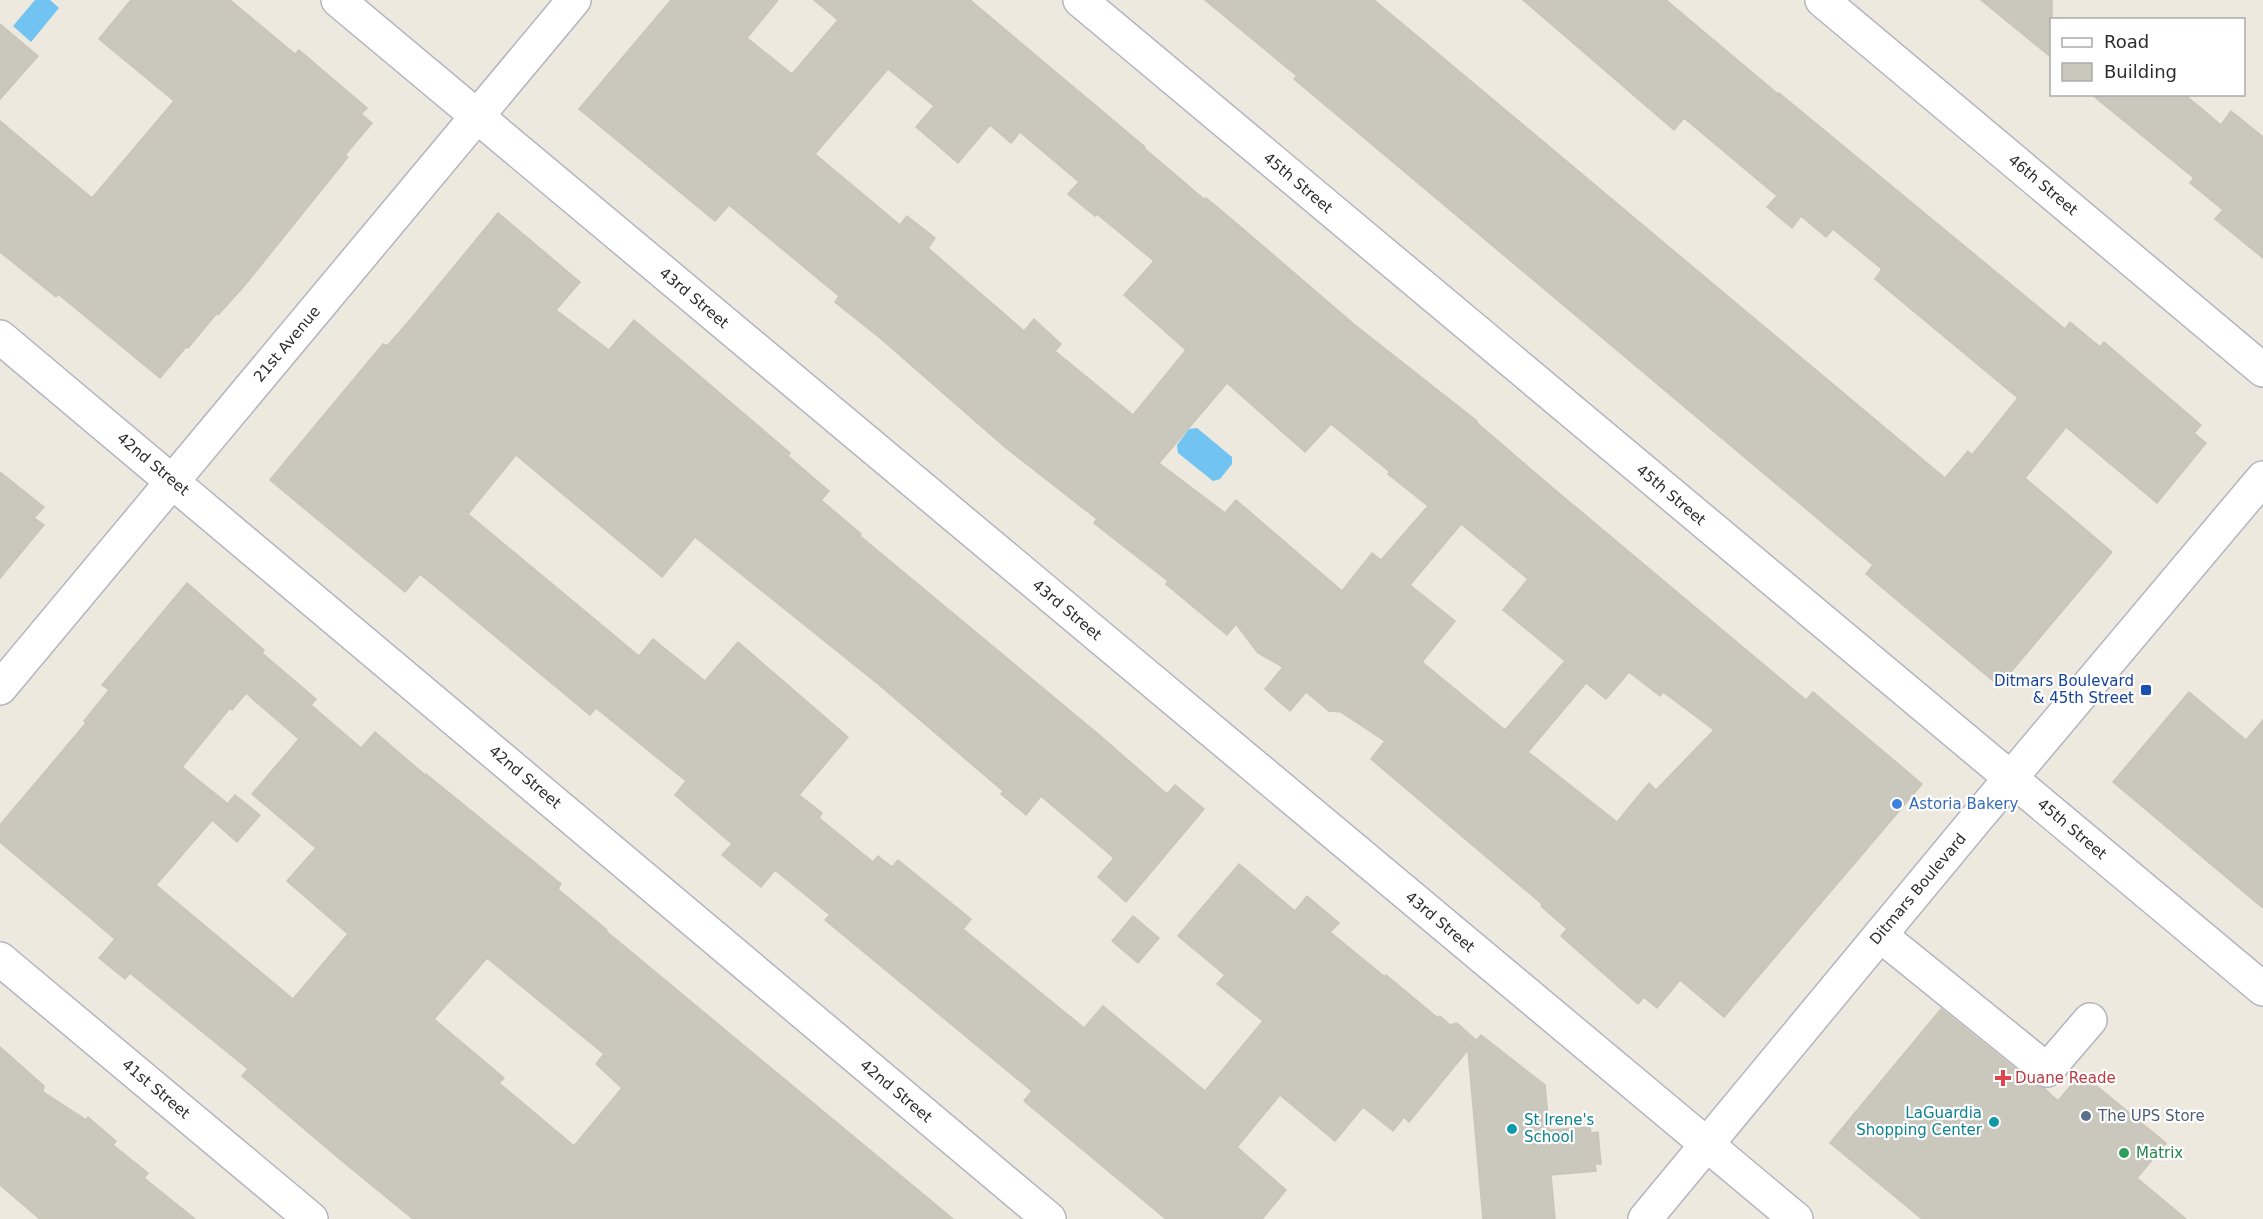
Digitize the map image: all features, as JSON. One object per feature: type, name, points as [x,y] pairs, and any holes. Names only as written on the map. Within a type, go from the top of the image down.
[{"type":"street","name":"43rd Street","points":[[339,0],[476,117],[1796,1219]]},
{"type":"street","name":"21st Avenue","points":[[0,688],[574,0]]},
{"type":"street","name":"45th Street","points":[[1080,0],[2263,989]]},
{"type":"street","name":"46th Street","points":[[1822,0],[2263,370]]},
{"type":"street","name":"42nd Street","points":[[0,337],[1049,1219]]},
{"type":"street","name":"Ditmars Boulevard","points":[[1645,1219],[2263,478]]},
{"type":"street","points":[[1880,935],[2047,1070],[2090,1020]]},
{"type":"street","name":"41st Street","points":[[0,959],[311,1219]]},
{"type":"water","points":[[35,0],[50,0],[59,8],[31,42],[13,26]]},
{"type":"water","points":[[1197,428],[1232,457],[1232,464],[1220,479],[1213,481],[1178,453],[1177,445],[1189,429]]},
{"type":"building","points":[[131,0],[230,0],[295,54],[299,50],[367,108],[361,114],[372,123],[345,155],[348,157],[245,285],[160,378],[58,294],[56,297],[0,252],[0,121],[92,198],[174,101],[99,39]]},
{"type":"building","points":[[671,0],[778,0],[747,38],[792,74],[838,20],[814,0],[970,0],[1355,325],[1477,421],[1554,489],[1806,700],[1813,692],[1922,784],[1724,1017],[1680,980],[1657,1008],[1644,997],[1638,1004],[1561,936],[1567,929],[1541,906],[1542,904],[1371,759],[1385,741],[1341,712],[1329,711],[1306,692],[1290,711],[1265,689],[1283,667],[1258,653],[1236,624],[1227,635],[1166,584],[1168,581],[1094,523],[1097,519],[1006,448],[880,338],[835,302],[839,296],[729,205],[715,221],[579,109]],"holes":[[[888,69],[934,106],[916,127],[958,163],[990,125],[1011,143],[1020,132],[1079,182],[1068,194],[1095,216],[1097,214],[1154,261],[1124,295],[1186,350],[1133,415],[1055,351],[1061,344],[1034,319],[1024,331],[928,248],[935,238],[907,216],[900,225],[815,154]],[[1227,383],[1305,452],[1331,424],[1428,506],[1381,560],[1372,553],[1342,591],[1236,500],[1225,513],[1159,463]],[[1461,524],[1528,579],[1503,610],[1565,661],[1505,730],[1422,662],[1455,621],[1410,585]],[[1629,672],[1660,696],[1663,692],[1714,730],[1656,790],[1649,783],[1617,822],[1528,752],[1586,683],[1606,699]]]},
{"type":"building","points":[[1205,0],[1374,0],[1945,478],[1968,451],[1972,455],[2018,398],[1875,279],[1882,269],[1833,229],[1826,237],[1801,216],[1792,228],[1767,207],[1777,196],[1684,118],[1674,130],[1523,0],[1666,0],[2065,329],[2070,322],[2100,347],[2104,342],[2201,425],[2194,433],[2206,443],[2157,503],[2066,427],[2025,478],[2112,552],[1999,686],[1866,574],[1873,565],[1294,79],[1297,76]]},
{"type":"building","points":[[1981,0],[2052,0],[2050,56]]},
{"type":"building","points":[[0,24],[38,56],[0,99]]},
{"type":"building","points":[[2093,96],[2186,96],[2221,125],[2231,111],[2263,137],[2263,258],[2215,219],[2223,210],[2190,183],[2194,178]]},
{"type":"building","points":[[498,213],[580,282],[556,310],[609,350],[634,320],[790,453],[788,456],[829,491],[821,500],[861,534],[860,536],[1167,794],[1175,785],[1204,809],[1126,902],[1098,877],[1114,858],[1041,796],[1026,815],[1001,794],[1003,791],[878,684],[695,537],[662,577],[516,455],[468,514],[639,656],[653,639],[705,681],[738,642],[848,737],[799,795],[822,813],[819,818],[873,862],[878,856],[892,867],[898,860],[971,919],[963,929],[1084,1028],[1103,1006],[1205,1091],[1263,1021],[1217,984],[1225,975],[1178,936],[1239,864],[1295,911],[1307,896],[1339,923],[1330,932],[1438,1018],[1440,1016],[1450,1025],[1457,1023],[1476,1040],[1409,1122],[1404,1117],[1393,1131],[1363,1107],[1335,1141],[1280,1095],[1237,1147],[1286,1190],[1262,1219],[1166,1219],[1024,1101],[1032,1091],[825,920],[830,915],[775,870],[761,887],[722,855],[732,844],[675,795],[686,781],[596,708],[590,715],[420,574],[405,592],[270,480],[383,344],[387,346],[410,320]]},
{"type":"building","points":[[0,472],[44,507],[34,518],[44,525],[0,578]]},
{"type":"building","points":[[187,583],[264,650],[262,653],[316,699],[311,705],[361,748],[375,732],[561,884],[558,889],[606,931],[953,1219],[413,1219],[242,1076],[248,1069],[130,973],[125,979],[99,958],[115,939],[0,842],[0,825],[86,723],[84,721],[109,690],[102,685]],"holes":[[[246,693],[299,739],[252,794],[316,848],[287,881],[348,934],[293,999],[156,885],[227,803],[182,767],[230,708],[232,710]],[[487,958],[604,1054],[596,1064],[622,1088],[574,1146],[499,1083],[504,1078],[434,1019]]]},
{"type":"building","points":[[2189,692],[2246,740],[2263,720],[2263,908],[2113,782]]},
{"type":"building","points":[[235,795],[260,815],[237,842],[213,821]]},
{"type":"building","points":[[1133,916],[1159,938],[1138,963],[1112,941]]},
{"type":"building","name":"LaGuardia Shopping Center","points":[[1941,1009],[2058,1101],[2081,1073],[2166,1143],[2137,1178],[2186,1219],[1922,1219],[1830,1143]]},
{"type":"building","name":"St Irene's School","points":[[1481,1035],[1545,1085],[1549,1130],[1590,1127],[1591,1133],[1598,1132],[1601,1164],[1595,1164],[1596,1171],[1551,1175],[1555,1219],[1483,1219],[1468,1050]]},
{"type":"building","points":[[0,1047],[44,1086],[43,1092],[86,1120],[88,1117],[116,1141],[113,1145],[148,1173],[144,1178],[195,1219],[40,1219],[0,1185]]},
{"type":"place","name":"Ditmars Boulevard & 45th Street","points":[[2146,690]]},
{"type":"place","name":"Astoria Bakery","points":[[1897,804]]},
{"type":"place","name":"Duane Reade","points":[[2003,1078]]},
{"type":"place","name":"The UPS Store","points":[[2086,1116]]},
{"type":"place","name":"LaGuardia Shopping Center","points":[[1994,1122]]},
{"type":"place","name":"St Irene's School","points":[[1512,1129]]},
{"type":"place","name":"Matrix","points":[[2124,1153]]}]
